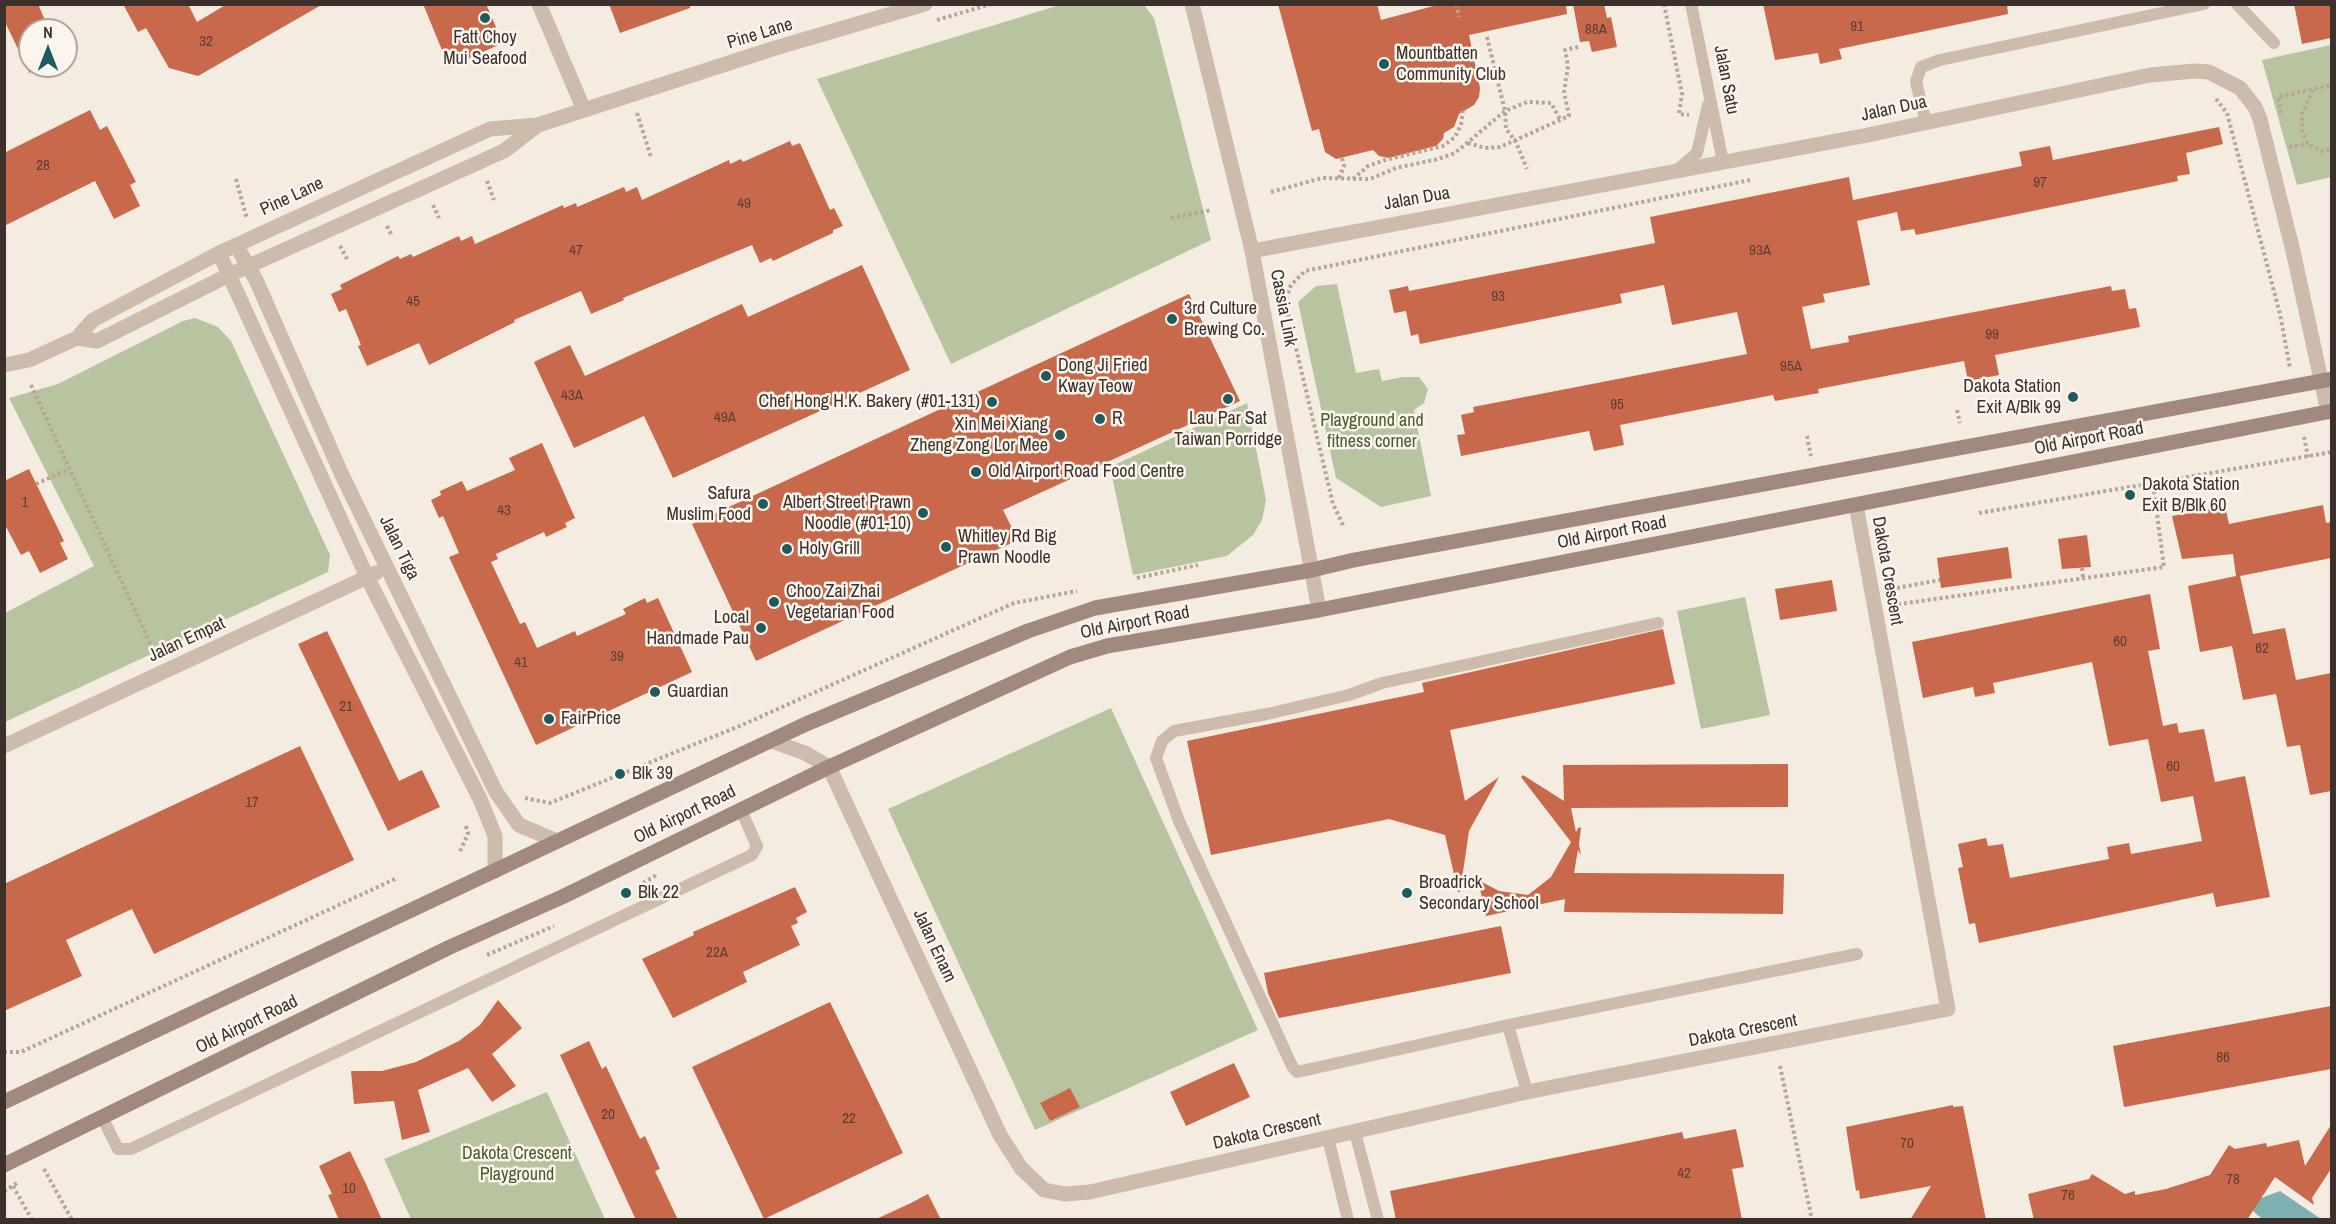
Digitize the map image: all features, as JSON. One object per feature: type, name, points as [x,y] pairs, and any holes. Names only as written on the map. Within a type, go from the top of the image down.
[{"type":"main road","name":"Old Airport Road","points":[[4,1102],[771,741],[1028,631],[1095,608],[1312,570],[1354,560],[2327,380]]},
{"type":"main road","name":"Old Airport Road","points":[[4,1164],[829,767],[1070,657],[1107,646],[1319,610],[2330,412]]},
{"type":"street","points":[[539,4],[584,110]]},
{"type":"street","name":"Pine Lane","points":[[4,365],[29,360],[77,338],[93,320],[219,253],[490,129],[538,125],[772,49],[925,4]]},
{"type":"street","name":"Cassia Link","points":[[1192,8],[1252,251],[1319,610]]},
{"type":"street","name":"Jalan Dua","points":[[1252,251],[1926,123],[2150,75],[2209,72],[2232,82],[2251,102],[2260,119],[2327,380]]},
{"type":"street","name":"Pine Lane","points":[[77,338],[97,341],[231,274],[504,151],[538,125]]},
{"type":"street","name":"Jalan Tiga","points":[[236,245],[256,280],[342,475],[386,568],[496,792],[519,825],[557,841]]},
{"type":"street","points":[[219,253],[231,274],[367,577],[480,799],[495,836],[495,871]]},
{"type":"street","points":[[2327,380],[2330,412]]},
{"type":"street","name":"Dakota Crescent","points":[[1044,1190],[1065,1194],[1090,1192],[1527,1092],[1948,1009],[1856,505]]},
{"type":"street","name":"Jalan Empat","points":[[4,746],[386,568]]},
{"type":"street","points":[[771,741],[805,753],[829,767]]},
{"type":"street","name":"Jalan Enam","points":[[829,767],[1000,1135],[1021,1168],[1044,1190]]},
{"type":"lane","name":"Jalan Satu","points":[[1691,4],[1723,162]]},
{"type":"lane","points":[[1926,123],[1916,82],[1921,67],[1940,60],[2149,10],[2204,4]]},
{"type":"lane","points":[[2237,4],[2274,43]]},
{"type":"lane","points":[[1676,171],[1697,153],[1710,96]]},
{"type":"lane","points":[[324,483],[342,475]]},
{"type":"lane","points":[[1658,623],[1382,682],[1348,695],[1267,714],[1174,731],[1162,741],[1156,758],[1179,821],[1297,1072],[1509,1025],[1857,954]]},
{"type":"lane","points":[[102,1117],[118,1149],[131,1149],[752,855],[757,846],[741,810]]},
{"type":"lane","points":[[1509,1025],[1527,1092]]},
{"type":"lane","points":[[1355,1132],[1378,1220]]},
{"type":"lane","points":[[1328,1138],[1348,1220]]},
{"type":"path","points":[[1456,4],[1459,17]]},
{"type":"path","points":[[1664,4],[1682,94],[1679,114]]},
{"type":"path","points":[[1487,37],[1505,111],[1506,129],[1516,142],[1527,169]]},
{"type":"path","points":[[1468,143],[1485,148],[1516,142],[1569,116],[1564,92],[1568,66],[1565,50],[1578,47]]},
{"type":"path","points":[[2278,97],[2331,85]]},
{"type":"path","points":[[2308,144],[2302,131],[2302,114],[2313,89]]},
{"type":"path","points":[[2214,95],[2227,113],[2285,345]]},
{"type":"path","points":[[1271,192],[1322,178],[1370,179],[1396,168],[1438,159],[1455,153],[1505,111],[1527,102],[1551,103],[1560,119]]},
{"type":"path","points":[[636,110],[651,157]]},
{"type":"path","points":[[1353,179],[1368,166],[1443,146],[1458,131],[1463,111]]},
{"type":"path","points":[[2289,147],[2308,144],[2322,151],[2331,150]]},
{"type":"path","points":[[1339,178],[1344,166],[1342,158]]},
{"type":"path","points":[[1343,525],[1333,504],[1285,302],[1291,285],[1305,271],[1758,178]]},
{"type":"path","points":[[236,179],[247,218]]},
{"type":"path","points":[[488,184],[494,200]]},
{"type":"path","points":[[1170,218],[1212,210]]},
{"type":"path","points":[[340,246],[347,259]]},
{"type":"path","points":[[31,385],[163,672]]},
{"type":"path","points":[[1957,410],[1960,423]]},
{"type":"path","points":[[1979,513],[2331,452]]},
{"type":"path","points":[[36,484],[69,469]]},
{"type":"path","points":[[1889,606],[2164,567],[2153,483]]},
{"type":"path","points":[[1132,579],[1198,565]]},
{"type":"path","points":[[2082,567],[2084,579]]},
{"type":"path","points":[[1890,589],[1940,580]]},
{"type":"path","points":[[518,793],[528,800],[550,803],[742,725],[1014,603],[1088,588]]},
{"type":"path","points":[[460,851],[468,834],[466,826]]},
{"type":"path","points":[[635,888],[665,871]]},
{"type":"path","points":[[4,1052],[21,1052],[395,879]]},
{"type":"path","points":[[485,950],[552,920]]},
{"type":"path","points":[[512,944],[560,923]]},
{"type":"path","points":[[1780,1066],[1812,1220]]},
{"type":"path","points":[[37,1172],[54,1164]]},
{"type":"path","points":[[44,1169],[72,1220]]},
{"type":"path","points":[[4,1191],[22,1181]]},
{"type":"path","points":[[13,1186],[32,1220]]},
{"type":"green space","points":[[1060,5],[1144,5],[1154,18],[1211,240],[951,364],[817,79]]},
{"type":"green space","points":[[2331,45],[2331,177],[2297,185],[2262,60]]},
{"type":"green space","name":"Playground and fitness corner","points":[[1337,284],[1356,373],[1379,369],[1382,381],[1419,377],[1428,389],[1424,403],[1414,410],[1431,496],[1381,507],[1336,478],[1298,302],[1316,286]]},
{"type":"green space","points":[[195,318],[218,327],[231,341],[330,555],[328,572],[5,722],[5,613],[94,566],[9,398],[58,384],[183,321]]},
{"type":"green space","points":[[1247,403],[1266,500],[1262,520],[1253,535],[1227,556],[1133,575],[1110,467]]},
{"type":"green space","points":[[1745,597],[1770,715],[1701,729],[1677,611]]},
{"type":"green space","points":[[1111,708],[1258,1030],[1035,1130],[888,809]]},
{"type":"green space","name":"Dakota Crescent Playground","points":[[547,1092],[605,1219],[411,1219],[384,1159]]},
{"type":"water","points":[[2280,1191],[2321,1219],[2262,1219],[2245,1204]]},
{"type":"building","points":[[4,4],[38,4],[44,18],[18,18],[18,49],[4,20]]},
{"type":"building","points":[[123,4],[188,4],[197,22],[227,4],[323,4],[198,76],[169,68],[146,28],[138,32]]},
{"type":"building","points":[[423,4],[486,4],[503,43],[449,67]]},
{"type":"building","points":[[609,4],[690,4],[690,8],[620,33]]},
{"type":"building","name":"Mountbatten Community Club","points":[[1278,4],[1377,4],[1381,20],[1441,4],[1566,4],[1567,14],[1469,35],[1480,88],[1479,97],[1474,105],[1459,114],[1454,127],[1444,133],[1443,139],[1436,146],[1389,158],[1379,156],[1373,150],[1336,159],[1325,152],[1319,129],[1312,131]]},
{"type":"building","points":[[1573,4],[1604,4],[1607,18],[1611,17],[1617,47],[1592,52],[1589,41],[1580,42]]},
{"type":"building","points":[[1763,4],[2007,4],[2008,14],[1839,49],[1842,59],[1820,64],[1818,53],[1775,60]]},
{"type":"building","points":[[2294,4],[2331,4],[2331,38],[2302,44]]},
{"type":"building","points":[[90,110],[100,130],[107,126],[136,182],[130,185],[140,206],[114,219],[95,181],[4,226],[4,153]]},
{"type":"building","points":[[2219,127],[2223,144],[2186,153],[2190,174],[2177,176],[2178,181],[1916,235],[1914,229],[1901,231],[1897,212],[1857,221],[1870,285],[1823,294],[1825,302],[1802,307],[1811,349],[1849,342],[1848,336],[2111,286],[2112,291],[2125,289],[2129,309],[2136,308],[2140,327],[1995,355],[1999,375],[1968,381],[1964,361],[1818,389],[1819,393],[1775,401],[1773,395],[1620,425],[1624,445],[1594,451],[1589,431],[1461,456],[1457,435],[1465,434],[1461,415],[1474,412],[1473,407],[1747,354],[1737,312],[1672,325],[1664,285],[1620,294],[1622,303],[1420,344],[1418,334],[1411,336],[1406,311],[1394,313],[1389,290],[1408,286],[1409,291],[1655,243],[1650,217],[1849,177],[1853,200],[2022,166],[2019,152],[2050,146],[2053,160]]},
{"type":"building","points":[[790,141],[792,146],[800,143],[830,210],[834,208],[843,226],[773,261],[771,258],[760,263],[752,245],[623,298],[624,300],[591,314],[581,291],[514,320],[515,322],[429,365],[419,343],[367,366],[346,309],[339,312],[331,294],[342,289],[340,285],[398,256],[400,259],[411,254],[413,257],[459,236],[461,241],[472,236],[475,244],[563,205],[564,208],[576,203],[577,207],[624,187],[626,192],[637,187],[642,200],[729,160],[730,164],[741,159],[743,162]]},
{"type":"building","points":[[862,265],[910,370],[673,478],[644,416],[574,448],[534,362],[570,345],[585,376],[742,304],[748,317]]},
{"type":"building","points":[[1189,294],[1240,401],[1003,510],[1018,540],[756,661],[692,524]]},
{"type":"building","points":[[542,443],[575,518],[565,523],[567,527],[546,537],[544,532],[496,554],[498,559],[491,562],[520,624],[525,622],[537,648],[575,631],[577,636],[626,614],[623,609],[645,598],[647,603],[658,598],[692,672],[536,745],[449,557],[459,553],[443,516],[439,518],[431,500],[441,495],[440,491],[462,481],[467,491],[515,470],[509,458]]},
{"type":"building","points":[[29,469],[64,541],[60,543],[68,559],[40,573],[29,551],[21,555],[4,523],[4,481]]},
{"type":"building","points":[[2323,505],[2326,523],[2331,522],[2331,558],[2240,576],[2253,634],[2285,628],[2296,680],[2331,673],[2331,791],[2310,795],[2300,745],[2287,747],[2276,694],[2243,700],[2232,646],[2200,652],[2188,586],[2236,576],[2233,554],[2182,559],[2172,516],[2225,506],[2229,524]]},
{"type":"building","points":[[2087,535],[2091,567],[2062,569],[2058,539]]},
{"type":"building","points":[[2008,547],[2012,578],[1941,588],[1937,558]]},
{"type":"building","points":[[1832,580],[1837,611],[1780,620],[1775,589]]},
{"type":"building","points":[[2150,594],[2160,649],[2148,651],[2163,726],[2177,723],[2179,733],[2204,729],[2215,782],[2245,776],[2270,897],[2216,907],[2213,893],[1979,943],[1975,923],[1969,924],[1958,868],[1963,867],[1958,844],[1986,838],[1988,846],[2003,844],[2010,878],[2109,859],[2107,847],[2129,843],[2131,854],[2202,841],[2193,796],[2161,802],[2148,739],[2109,746],[2092,662],[1993,683],[1995,693],[1975,697],[1973,687],[1923,698],[1912,642]]},
{"type":"building","points":[[1663,629],[1675,684],[1450,730],[1465,801],[1499,777],[1469,831],[1460,892],[1458,892],[1445,835],[1389,819],[1211,855],[1187,741],[1424,692],[1422,683]]},
{"type":"building","points":[[327,631],[399,781],[422,770],[440,807],[388,831],[298,644]]},
{"type":"building","points":[[300,746],[354,860],[154,954],[132,909],[66,940],[82,976],[4,1011],[4,884]]},
{"type":"building","points":[[1788,764],[1788,807],[1571,808],[1576,832],[1579,827],[1581,828],[1579,844],[1581,855],[1578,850],[1574,873],[1784,874],[1783,914],[1564,912],[1565,899],[1486,916],[1478,880],[1499,891],[1528,895],[1551,877],[1571,842],[1521,777],[1523,775],[1564,801],[1563,765]]},
{"type":"building","points":[[795,887],[807,912],[796,918],[798,923],[791,926],[800,945],[743,972],[747,982],[673,1018],[642,959],[694,935],[693,932]]},
{"type":"building","points":[[1501,926],[1511,973],[1279,1018],[1268,993],[1264,973]]},
{"type":"building","points":[[498,1000],[522,1028],[492,1054],[516,1086],[492,1102],[468,1068],[418,1090],[430,1132],[402,1140],[394,1101],[354,1104],[351,1071],[382,1071],[416,1062],[459,1041],[480,1025]]},
{"type":"building","points":[[830,1002],[903,1153],[764,1219],[692,1067]]},
{"type":"building","points":[[2331,1006],[2331,1069],[2124,1107],[2113,1046]]},
{"type":"building","points":[[589,1041],[602,1069],[606,1066],[640,1139],[645,1136],[660,1169],[655,1171],[678,1220],[636,1220],[560,1055]]},
{"type":"building","points":[[1234,1063],[1250,1097],[1186,1126],[1170,1092]]},
{"type":"building","points":[[1070,1088],[1080,1107],[1050,1121],[1040,1103]]},
{"type":"building","points":[[1953,1105],[1953,1107],[1963,1106],[1986,1220],[1910,1220],[1931,1186],[1860,1199],[1859,1190],[1856,1191],[1846,1127]]},
{"type":"building","points":[[2331,1125],[2331,1169],[2312,1198],[2314,1205],[2275,1177],[2247,1220],[2034,1220],[2028,1194],[2089,1179],[2092,1174],[2125,1194],[2135,1191],[2135,1195],[2166,1189],[2210,1175],[2229,1145],[2235,1149],[2266,1143],[2267,1147],[2299,1140],[2305,1166]]},
{"type":"building","points":[[1736,1129],[1744,1167],[1732,1169],[1742,1220],[1396,1220],[1390,1191],[1682,1132],[1684,1139]]},
{"type":"building","points":[[350,1151],[382,1220],[339,1220],[328,1195],[332,1194],[319,1166]]},
{"type":"building","points":[[928,1194],[941,1220],[874,1220],[911,1203]]},
{"type":"place","name":"Fatt Choy Mui Seafood","points":[[485,18]]},
{"type":"place","name":"Mountbatten Community Club","points":[[1384,64]]},
{"type":"place","name":"3rd Culture Brewing Co.","points":[[1172,319]]},
{"type":"place","name":"Dong Ji Fried Kway Teow","points":[[1046,376]]},
{"type":"place","name":"Dakota Station Exit A/Blk 99","points":[[2073,397]]},
{"type":"place","name":"Lau Par Sat Taiwan Porridge","points":[[1228,399]]},
{"type":"place","name":"Chef Hong H.K. Bakery (#01-131)","points":[[992,402]]},
{"type":"place","name":"R","points":[[1100,419]]},
{"type":"place","name":"Xin Mei Xiang Zheng Zong Lor Mee","points":[[1060,435]]},
{"type":"place","name":"Old Airport Road Food Centre","points":[[976,472]]},
{"type":"place","name":"Dakota Station Exit B/Blk 60","points":[[2130,495]]},
{"type":"place","name":"Safura Muslim Food","points":[[763,504]]},
{"type":"place","name":"Albert Street Prawn Noodle (#01-10)","points":[[923,513]]},
{"type":"place","name":"Whitley Rd Big Prawn Noodle","points":[[946,547]]},
{"type":"place","name":"Holy Grill","points":[[787,549]]},
{"type":"place","name":"Choo Zai Zhai Vegetarian Food","points":[[774,602]]},
{"type":"place","name":"Local Handmade Pau","points":[[761,628]]},
{"type":"place","name":"Guardian","points":[[655,692]]},
{"type":"place","name":"FairPrice","points":[[549,719]]},
{"type":"place","name":"Blk 39","points":[[620,774]]},
{"type":"place","name":"Blk 22","points":[[626,893]]},
{"type":"place","name":"Broadrick Secondary School","points":[[1407,893]]}]
